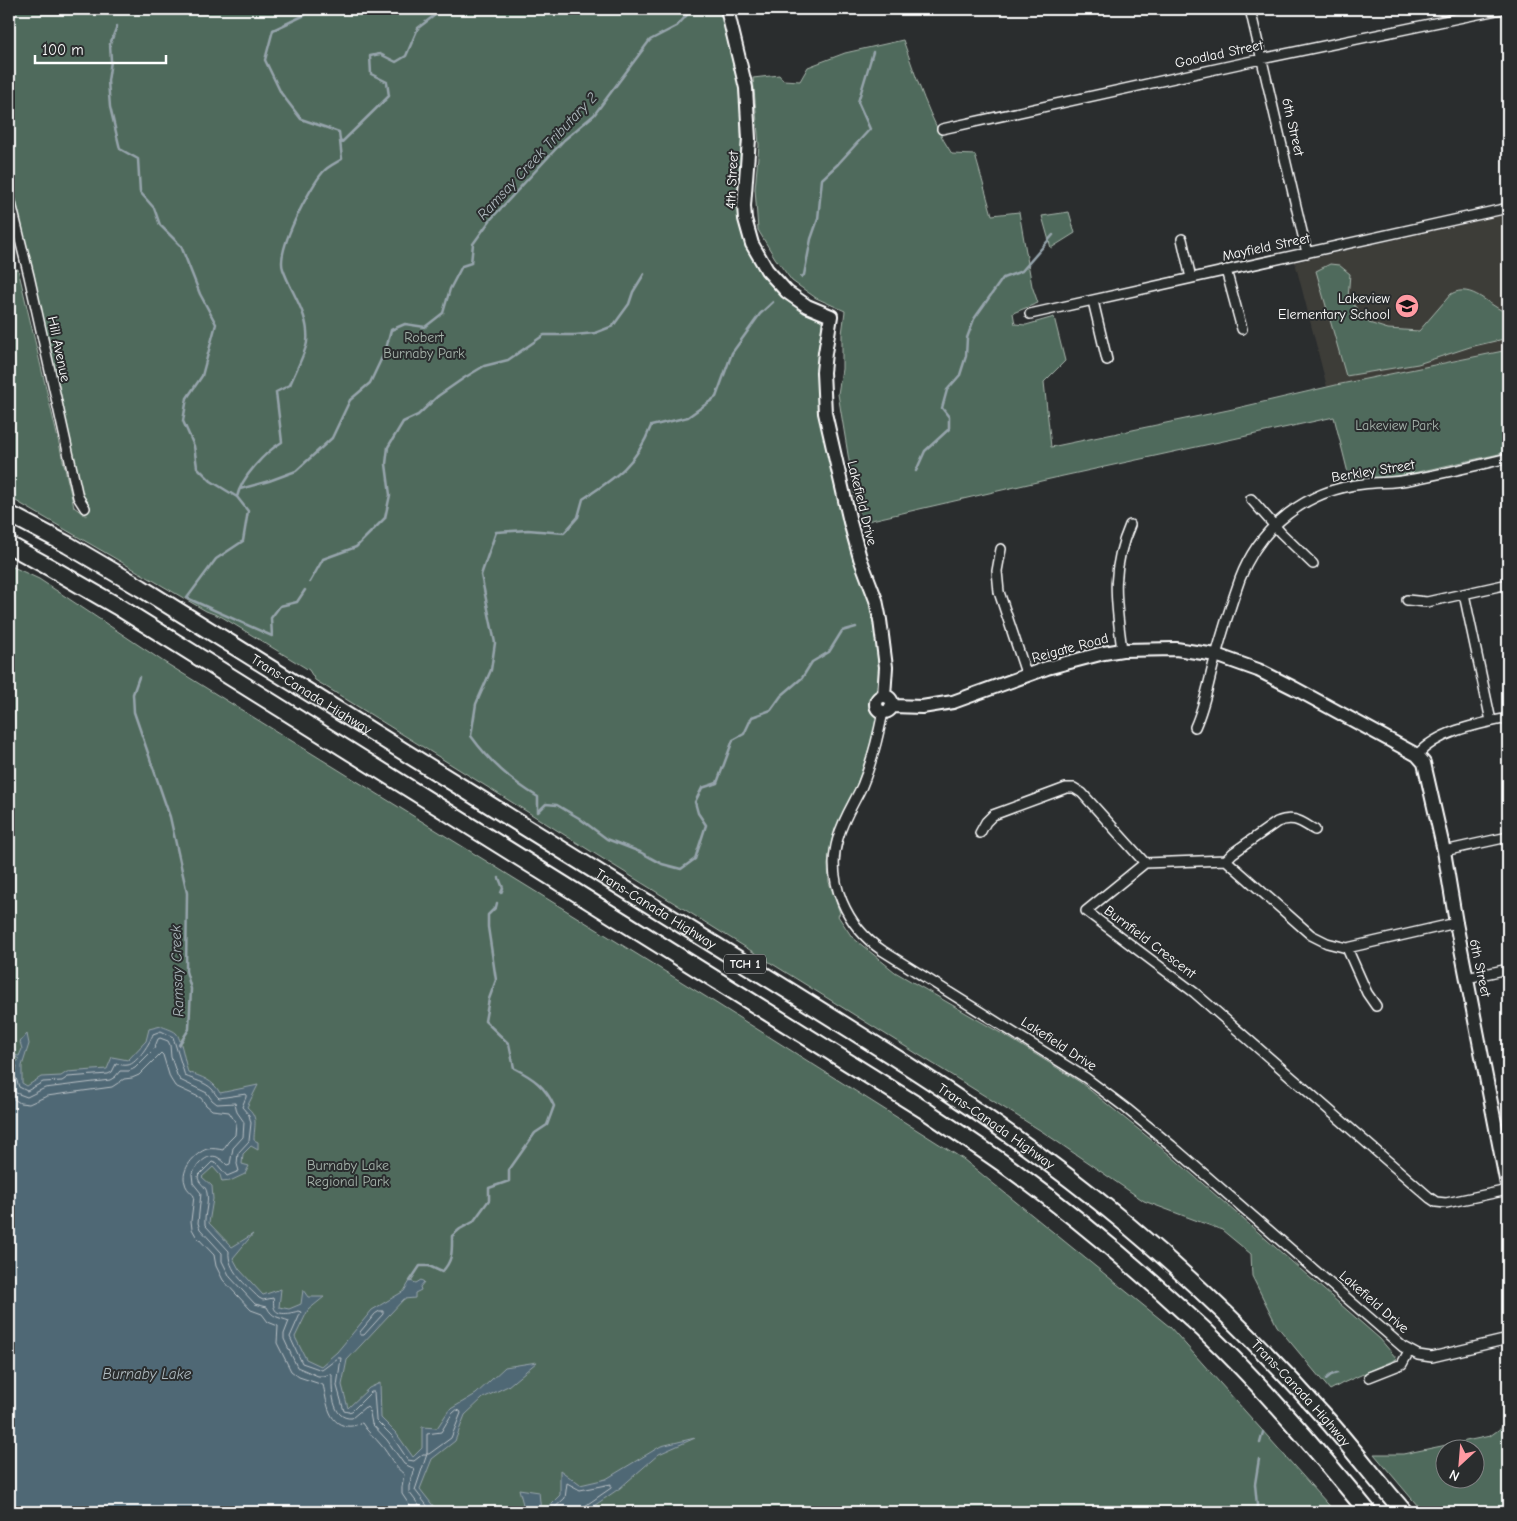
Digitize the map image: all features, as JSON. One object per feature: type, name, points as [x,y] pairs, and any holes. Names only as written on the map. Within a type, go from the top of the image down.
[{"type":"highway","name":"Trans-Canada Highway","points":[[9,514],[68,545],[141,588],[846,1027],[996,1124],[1061,1172],[1127,1225],[1227,1316],[1277,1366],[1329,1423],[1404,1512]]},
{"type":"highway","name":"Trans-Canada Highway","points":[[9,546],[125,611],[926,1111],[1011,1169],[1103,1241],[1204,1330],[1309,1441],[1368,1512]]},
{"type":"street","name":"4th Street","points":[[727,9],[743,73],[746,97],[749,140],[744,206],[745,219],[752,244],[767,270],[787,292],[807,306],[831,316]]},
{"type":"street","name":"6th Street","points":[[1250,9],[1307,252]]},
{"type":"street","name":"Goodlad Street","points":[[942,129],[1502,9]]},
{"type":"street","name":"Hill Avenue","points":[[9,194],[78,496],[85,508]]},
{"type":"street","name":"Mayfield Street","points":[[1030,314],[1508,208]]},
{"type":"street","points":[[1182,239],[1191,278]]},
{"type":"street","points":[[1226,270],[1242,329]]},
{"type":"street","points":[[1093,301],[1107,360]]},
{"type":"street","name":"Lakefield Drive","points":[[831,316],[823,372],[826,413],[850,522],[860,558],[876,600],[886,667],[887,704],[878,739],[869,769],[840,831],[835,850],[835,880],[839,896],[848,915],[860,932],[882,951],[1086,1078],[1127,1109],[1403,1348],[1409,1351]]},
{"type":"street","name":"Berkley Street","points":[[1196,728],[1202,712],[1216,655],[1246,566],[1262,539],[1275,525],[1306,501],[1335,490],[1362,484],[1410,480],[1508,458]]},
{"type":"street","points":[[1251,499],[1313,564]]},
{"type":"street","points":[[1122,650],[1116,578],[1121,548],[1130,525]]},
{"type":"street","points":[[1001,549],[997,571],[999,592],[1027,676]]},
{"type":"street","points":[[1408,600],[1427,602],[1508,584]]},
{"type":"street","points":[[1464,594],[1491,722]]},
{"type":"street","name":"Reigate Road","points":[[887,704],[922,707],[953,702],[1082,657],[1122,650],[1160,648],[1216,655],[1275,678],[1417,755]]},
{"type":"street","points":[[1417,755],[1425,747],[1450,734],[1508,718]]},
{"type":"street","name":"6th Street","points":[[1417,755],[1423,761],[1426,769],[1444,851],[1456,923],[1504,1146],[1508,1190]]},
{"type":"street","points":[[980,833],[986,822],[993,815],[1066,788],[1074,788],[1082,793],[1144,863],[1226,860],[1311,935],[1327,943],[1347,948],[1456,923]]},
{"type":"street","points":[[1226,860],[1232,853],[1282,820],[1294,819],[1316,830]]},
{"type":"street","points":[[1444,851],[1508,838]]},
{"type":"street","name":"Burnfield Crescent","points":[[1144,863],[1086,911],[1195,993],[1436,1202],[1446,1203],[1508,1190]]},
{"type":"street","points":[[1347,948],[1367,993],[1376,1006]]},
{"type":"street","points":[[1468,978],[1508,969]]},
{"type":"street","points":[[1369,1376],[1396,1367],[1406,1358],[1409,1351],[1426,1356],[1439,1356],[1508,1339]]},
{"type":"shaded area","name":"Lakeview Elementary School","points":[[1508,214],[1508,350],[1327,387],[1295,262]]},
{"type":"green space","name":"Robert Burnaby Park","points":[[9,9],[722,9],[734,56],[739,89],[741,115],[740,206],[746,244],[753,260],[773,287],[822,322],[818,377],[823,434],[851,548],[871,606],[879,658],[878,695],[874,705],[877,719],[873,737],[856,787],[833,836],[830,851],[828,865],[829,882],[840,913],[838,916],[852,937],[895,972],[1011,1039],[1080,1082],[1170,1155],[1380,1339],[1397,1359],[1330,1390],[1277,1326],[1252,1276],[1251,1254],[1222,1230],[1144,1201],[1043,1132],[315,680],[309,670],[222,617],[206,611],[9,497],[9,270],[18,269],[74,507],[86,516],[9,175]]},
{"type":"green space","name":"Lakeview Park","points":[[903,40],[930,113],[952,154],[975,155],[992,215],[1019,212],[1032,286],[1038,303],[1013,313],[1015,324],[1026,325],[1054,317],[1065,361],[1044,382],[1051,447],[1508,350],[1508,452],[1404,475],[1350,481],[1334,417],[863,522],[855,497],[838,394],[842,369],[842,334],[845,311],[816,298],[792,281],[758,230],[755,189],[759,145],[753,78],[779,75],[783,80],[800,81],[808,67],[845,53]]},
{"type":"green space","points":[[1069,212],[1075,233],[1051,248],[1042,216]]},
{"type":"green space","points":[[1330,264],[1339,265],[1350,274],[1348,298],[1369,323],[1388,329],[1419,331],[1451,294],[1466,291],[1508,313],[1508,338],[1470,347],[1418,364],[1346,376],[1316,271]]},
{"type":"green space","name":"Burnaby Lake Regional Park","points":[[9,565],[39,579],[164,662],[711,1000],[963,1159],[1170,1327],[1335,1512],[9,1512]]},
{"type":"green space","points":[[1508,1423],[1508,1512],[1501,1512],[1496,1507],[1497,1512],[1423,1512],[1374,1454],[1403,1454],[1434,1448],[1434,1488],[1484,1488],[1484,1438],[1480,1438],[1490,1436]]},
{"type":"water","name":"Burnaby Lake","points":[[161,1026],[178,1035],[188,1072],[210,1082],[220,1093],[258,1085],[247,1107],[253,1114],[255,1126],[254,1140],[258,1142],[258,1150],[251,1146],[243,1154],[242,1164],[249,1166],[245,1174],[230,1181],[222,1182],[220,1175],[213,1167],[202,1177],[212,1186],[213,1199],[209,1223],[232,1247],[253,1234],[233,1258],[239,1269],[263,1295],[281,1289],[279,1307],[289,1309],[301,1304],[303,1290],[308,1297],[324,1297],[308,1310],[295,1337],[306,1359],[321,1366],[337,1352],[372,1310],[404,1291],[410,1281],[416,1283],[421,1280],[424,1282],[420,1287],[421,1290],[415,1293],[415,1298],[404,1299],[347,1360],[342,1385],[348,1408],[369,1388],[380,1383],[381,1418],[396,1433],[413,1457],[422,1448],[422,1427],[437,1428],[449,1410],[476,1394],[505,1367],[537,1362],[508,1386],[483,1398],[465,1415],[455,1441],[432,1459],[420,1489],[438,1512],[9,1512],[9,1068],[11,1074],[16,1071],[17,1066],[13,1062],[19,1059],[12,1055],[19,1056],[22,1049],[20,1042],[27,1034],[29,1044],[22,1066],[22,1083],[27,1086],[41,1077],[61,1076],[67,1072],[107,1069],[112,1057],[128,1060],[146,1041],[149,1029]]},
{"type":"water","points":[[695,1438],[659,1454],[620,1488],[585,1512],[543,1512],[560,1495],[560,1470],[580,1485],[606,1479],[661,1446]]},
{"type":"water","points":[[519,1489],[539,1492],[541,1512],[525,1512]]},
{"type":"waterway","name":"Ramsay Creek","points":[[305,590],[297,602],[280,606],[271,618],[272,636],[187,598],[216,559],[243,541],[248,511],[237,497],[239,490],[255,466],[268,452],[282,442],[276,392],[290,385],[307,342],[306,323],[303,313],[286,278],[282,260],[289,234],[310,191],[325,170],[342,159],[339,132],[301,119],[281,93],[265,60],[273,30],[305,15],[306,9]]},
{"type":"waterway","points":[[341,143],[389,96],[387,82],[371,74],[370,56],[380,54],[396,62],[406,56],[418,28],[443,9]]},
{"type":"waterway","name":"Ramsay Creek Tributary 2","points":[[240,489],[296,471],[332,438],[350,400],[370,383],[386,349],[391,330],[405,324],[425,327],[443,313],[450,289],[462,266],[471,263],[473,244],[491,219],[564,140],[594,115],[650,40],[677,26],[687,15]]},
{"type":"waterway","points":[[117,26],[110,44],[111,61],[108,81],[110,107],[120,149],[138,159],[140,192],[154,208],[160,225],[181,246],[200,294],[216,324],[202,376],[187,398],[183,421],[194,446],[197,467],[211,481],[237,497]]},
{"type":"waterway","points":[[801,277],[804,275],[811,239],[818,219],[822,179],[870,129],[858,102],[873,52]]},
{"type":"waterway","points":[[916,471],[925,451],[949,429],[949,417],[942,408],[947,390],[960,375],[966,356],[967,338],[974,319],[1003,278],[1022,271],[1053,235]]},
{"type":"waterway","points":[[310,582],[323,559],[356,547],[385,518],[390,495],[386,464],[388,447],[403,422],[418,415],[438,396],[464,378],[484,366],[508,360],[544,335],[595,333],[613,326],[629,304],[633,292],[644,274]]},
{"type":"waterway","points":[[538,812],[538,797],[501,770],[471,736],[476,704],[491,670],[495,643],[481,575],[496,532],[528,530],[564,533],[578,517],[583,499],[624,469],[639,450],[651,426],[688,417],[716,397],[732,353],[760,314],[773,302]]},
{"type":"waterway","points":[[538,812],[546,804],[557,805],[579,818],[607,839],[640,852],[662,864],[681,869],[695,859],[706,825],[698,813],[695,802],[702,788],[717,783],[733,740],[744,734],[752,717],[771,710],[781,696],[802,678],[812,662],[829,652],[842,631],[856,627]]},
{"type":"waterway","name":"Ramsay Creek","points":[[139,677],[133,694],[134,712],[170,817],[187,893],[186,971],[191,989],[189,1029],[179,1045]]},
{"type":"waterway","points":[[499,878],[503,888],[501,893]]},
{"type":"waterway","points":[[410,1281],[420,1266],[429,1266],[442,1272],[446,1268],[451,1256],[452,1236],[473,1222],[489,1200],[489,1188],[509,1181],[509,1170],[535,1133],[547,1125],[554,1106],[547,1093],[538,1083],[514,1068],[509,1044],[485,1021],[489,999],[496,980],[488,915],[496,907],[497,903]]},
{"type":"waterway","points":[[1326,1379],[1337,1373]]},
{"type":"waterway","points":[[1260,1443],[1263,1432]]},
{"type":"waterway","points":[[1256,1512],[1255,1484],[1259,1459]]},
{"type":"place","name":"Lakeview Elementary School","points":[[1407,306]]}]
